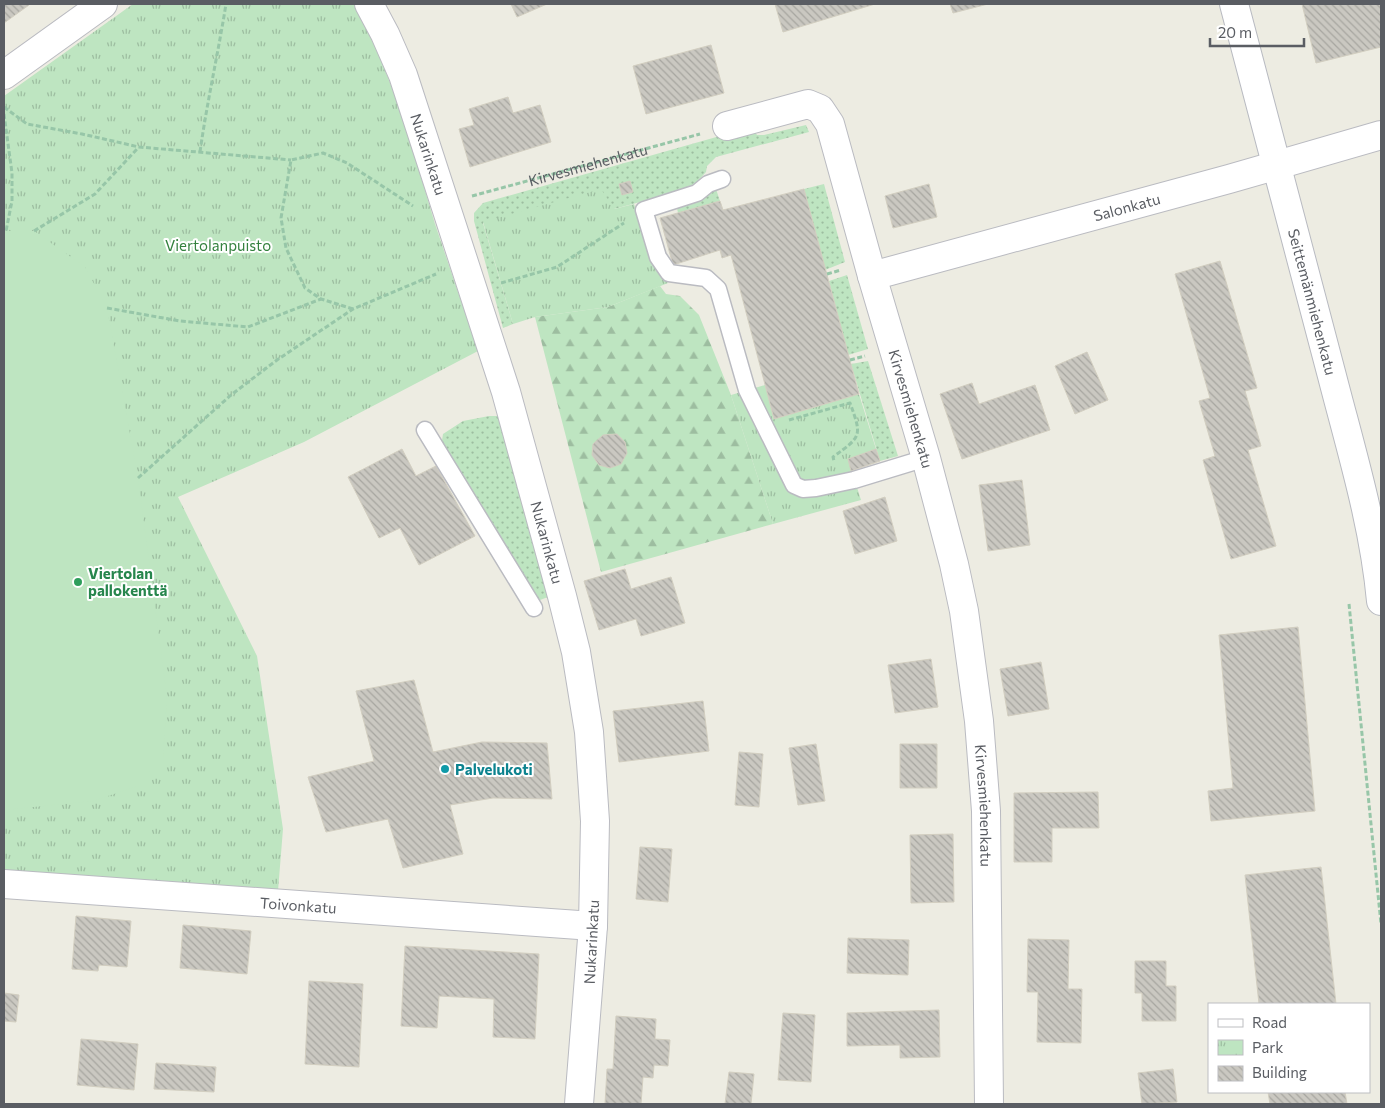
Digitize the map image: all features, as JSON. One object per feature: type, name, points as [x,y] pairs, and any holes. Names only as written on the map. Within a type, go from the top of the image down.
[{"type":"street","points":[[4,75],[103,4]]},
{"type":"street","name":"Nukarinkatu","points":[[369,4],[403,75],[474,291],[506,392],[576,652],[589,732],[595,821],[593,926],[579,1104]]},
{"type":"street","name":"Seittemänmiehenkatu","points":[[1234,4],[1367,512],[1379,577],[1381,600]]},
{"type":"street","name":"Kirvesmiehenkatu","points":[[727,126],[808,104],[820,109],[830,124],[872,276],[926,458],[954,564],[964,611],[979,721],[986,811],[989,1104]]},
{"type":"street","name":"Salonkatu","points":[[872,276],[1381,135]]},
{"type":"street","name":"Toivonkatu","points":[[4,884],[593,926]]},
{"type":"lane","points":[[722,179],[708,184],[696,193],[644,210],[658,258],[669,272],[706,278],[718,289],[747,390],[794,485],[803,489],[840,483],[926,458]]},
{"type":"lane","points":[[425,430],[534,608]]},
{"type":"path","points":[[200,152],[226,4]]},
{"type":"path","name":"Kirvesmiehenkatu","points":[[4,107],[27,124],[139,147],[291,160],[323,153],[347,163],[412,206],[429,208],[727,126]]},
{"type":"path","points":[[4,114],[12,173],[12,201],[6,231]]},
{"type":"path","points":[[34,231],[95,194],[139,147]]},
{"type":"path","points":[[291,160],[281,218],[286,248],[305,288],[321,299],[353,309]]},
{"type":"path","points":[[474,291],[557,267],[644,210]]},
{"type":"path","points":[[138,478],[231,395],[277,360],[353,309],[464,261]]},
{"type":"path","points":[[107,308],[180,321],[248,327],[321,299]]},
{"type":"path","points":[[765,427],[850,403],[859,427],[854,442],[833,457],[840,483]]},
{"type":"path","points":[[1348,595],[1381,924]]},
{"type":"green space","name":"Viertolanpuisto","points":[[133,4],[354,4],[378,52],[403,116],[435,224],[478,351],[304,442],[178,497],[257,656],[283,829],[278,891],[4,871],[4,96]]},
{"type":"green space","points":[[806,125],[809,132],[716,157],[707,166],[706,172],[695,184],[655,198],[614,209],[483,223],[513,324],[503,328],[474,221],[474,213],[483,203],[727,134],[753,129],[757,135],[764,135]]},
{"type":"green space","points":[[824,184],[845,262],[825,270],[804,189]]},
{"type":"green space","points":[[601,189],[614,209],[634,204],[654,266],[668,283],[608,307],[535,317],[513,324],[483,222]]},
{"type":"green space","points":[[716,189],[720,201],[678,213],[677,208],[704,199]]},
{"type":"green space","name":"Viertolan pallokenttä","points":[[4,231],[34,231],[85,267],[107,308],[138,478],[167,697],[163,757],[135,787],[93,801],[4,810]]},
{"type":"green space","points":[[847,275],[868,349],[848,355],[829,281]]},
{"type":"green space","points":[[660,286],[666,294],[680,296],[699,315],[731,395],[773,524],[601,572],[535,317],[608,307]]},
{"type":"green space","points":[[868,361],[898,456],[880,461],[851,364]]},
{"type":"green space","points":[[765,385],[774,419],[859,394],[876,449],[848,459],[861,500],[773,524],[731,395]]},
{"type":"green space","points":[[498,416],[548,597],[540,600],[526,584],[441,447],[443,434],[463,421]]},
{"type":"building","points":[[4,4],[29,4],[29,5],[4,23]]},
{"type":"building","points":[[511,4],[547,4],[517,17]]},
{"type":"building","points":[[775,4],[875,4],[783,32]]},
{"type":"building","points":[[950,4],[988,4],[953,13]]},
{"type":"building","points":[[1302,4],[1381,4],[1381,47],[1316,63]]},
{"type":"building","points":[[711,45],[724,93],[646,114],[633,66]]},
{"type":"building","points":[[508,97],[513,113],[540,105],[551,142],[470,167],[459,129],[474,125],[469,109]]},
{"type":"building","points":[[630,181],[633,192],[622,195],[619,184]]},
{"type":"building","points":[[929,184],[937,217],[893,228],[885,196]]},
{"type":"building","points":[[804,189],[859,394],[774,419],[731,255],[722,258],[720,250],[673,265],[660,218],[720,201],[723,210]]},
{"type":"building","points":[[1220,261],[1257,388],[1245,391],[1261,446],[1248,450],[1276,546],[1231,559],[1203,460],[1215,456],[1199,401],[1210,398],[1175,274]]},
{"type":"building","points":[[1087,352],[1108,400],[1075,414],[1055,366]]},
{"type":"building","points":[[972,383],[979,404],[1035,385],[1050,430],[962,459],[940,394]]},
{"type":"building","points":[[617,434],[625,442],[627,453],[621,464],[610,468],[599,465],[592,455],[593,444],[603,435]]},
{"type":"building","points":[[402,449],[416,476],[436,466],[475,536],[419,565],[400,528],[379,538],[348,477]]},
{"type":"building","points":[[876,449],[880,461],[851,471],[848,459]]},
{"type":"building","points":[[1022,480],[1030,545],[988,551],[979,485]]},
{"type":"building","points":[[885,497],[897,541],[855,554],[843,511]]},
{"type":"building","points":[[625,569],[631,589],[671,577],[685,623],[641,636],[636,619],[599,630],[584,581]]},
{"type":"building","points":[[1298,627],[1315,811],[1211,821],[1208,791],[1233,788],[1219,635]]},
{"type":"building","points":[[931,659],[938,707],[895,713],[888,665]]},
{"type":"building","points":[[1041,662],[1049,709],[1008,716],[1000,669]]},
{"type":"building","name":"Palvelukoti","points":[[414,680],[433,752],[482,742],[547,743],[552,799],[493,798],[450,805],[463,854],[403,868],[388,819],[326,832],[308,777],[374,761],[356,691]]},
{"type":"building","points":[[703,701],[709,751],[619,762],[613,711]]},
{"type":"building","points":[[816,744],[825,801],[798,805],[789,748]]},
{"type":"building","points":[[900,744],[937,744],[937,788],[900,788]]},
{"type":"building","points":[[739,752],[763,754],[759,807],[735,805]]},
{"type":"building","points":[[1098,792],[1099,828],[1052,828],[1052,862],[1014,862],[1014,793]]},
{"type":"building","points":[[953,834],[954,902],[911,903],[910,835]]},
{"type":"building","points":[[640,847],[672,849],[668,902],[636,899]]},
{"type":"building","points":[[1321,867],[1336,1003],[1259,1003],[1245,875]]},
{"type":"building","points":[[76,916],[131,921],[127,967],[99,965],[98,971],[72,969]]},
{"type":"building","points":[[183,925],[251,931],[247,974],[180,968]]},
{"type":"building","points":[[848,938],[909,940],[908,975],[847,973]]},
{"type":"building","points":[[1028,939],[1069,940],[1068,989],[1082,989],[1081,1043],[1037,1042],[1038,992],[1027,992]]},
{"type":"building","points":[[405,946],[539,954],[535,1039],[493,1037],[494,999],[439,996],[437,1028],[401,1026]]},
{"type":"building","points":[[1135,961],[1166,961],[1166,986],[1176,986],[1176,1021],[1142,1021],[1142,993],[1135,993]]},
{"type":"building","points":[[309,981],[363,984],[359,1067],[305,1064]]},
{"type":"building","points":[[4,993],[19,995],[16,1022],[4,1021]]},
{"type":"building","points":[[939,1010],[940,1057],[900,1058],[900,1045],[847,1046],[847,1013]]},
{"type":"building","points":[[783,1013],[815,1015],[811,1082],[778,1080]]},
{"type":"building","points":[[616,1016],[656,1019],[655,1039],[670,1040],[668,1066],[654,1065],[653,1078],[643,1077],[641,1104],[605,1104],[607,1069],[613,1069]]},
{"type":"building","points":[[81,1039],[138,1044],[134,1090],[77,1085]]},
{"type":"building","points":[[156,1063],[216,1067],[214,1092],[154,1089]]},
{"type":"building","points":[[1173,1069],[1177,1102],[1142,1104],[1138,1073]]},
{"type":"building","points":[[729,1072],[754,1074],[751,1104],[725,1104]]},
{"type":"building","points":[[1268,1093],[1345,1093],[1347,1104],[1270,1104]]},
{"type":"place","name":"Viertolan pallokenttä","points":[[78,582]]},
{"type":"place","name":"Palvelukoti","points":[[445,769]]}]
